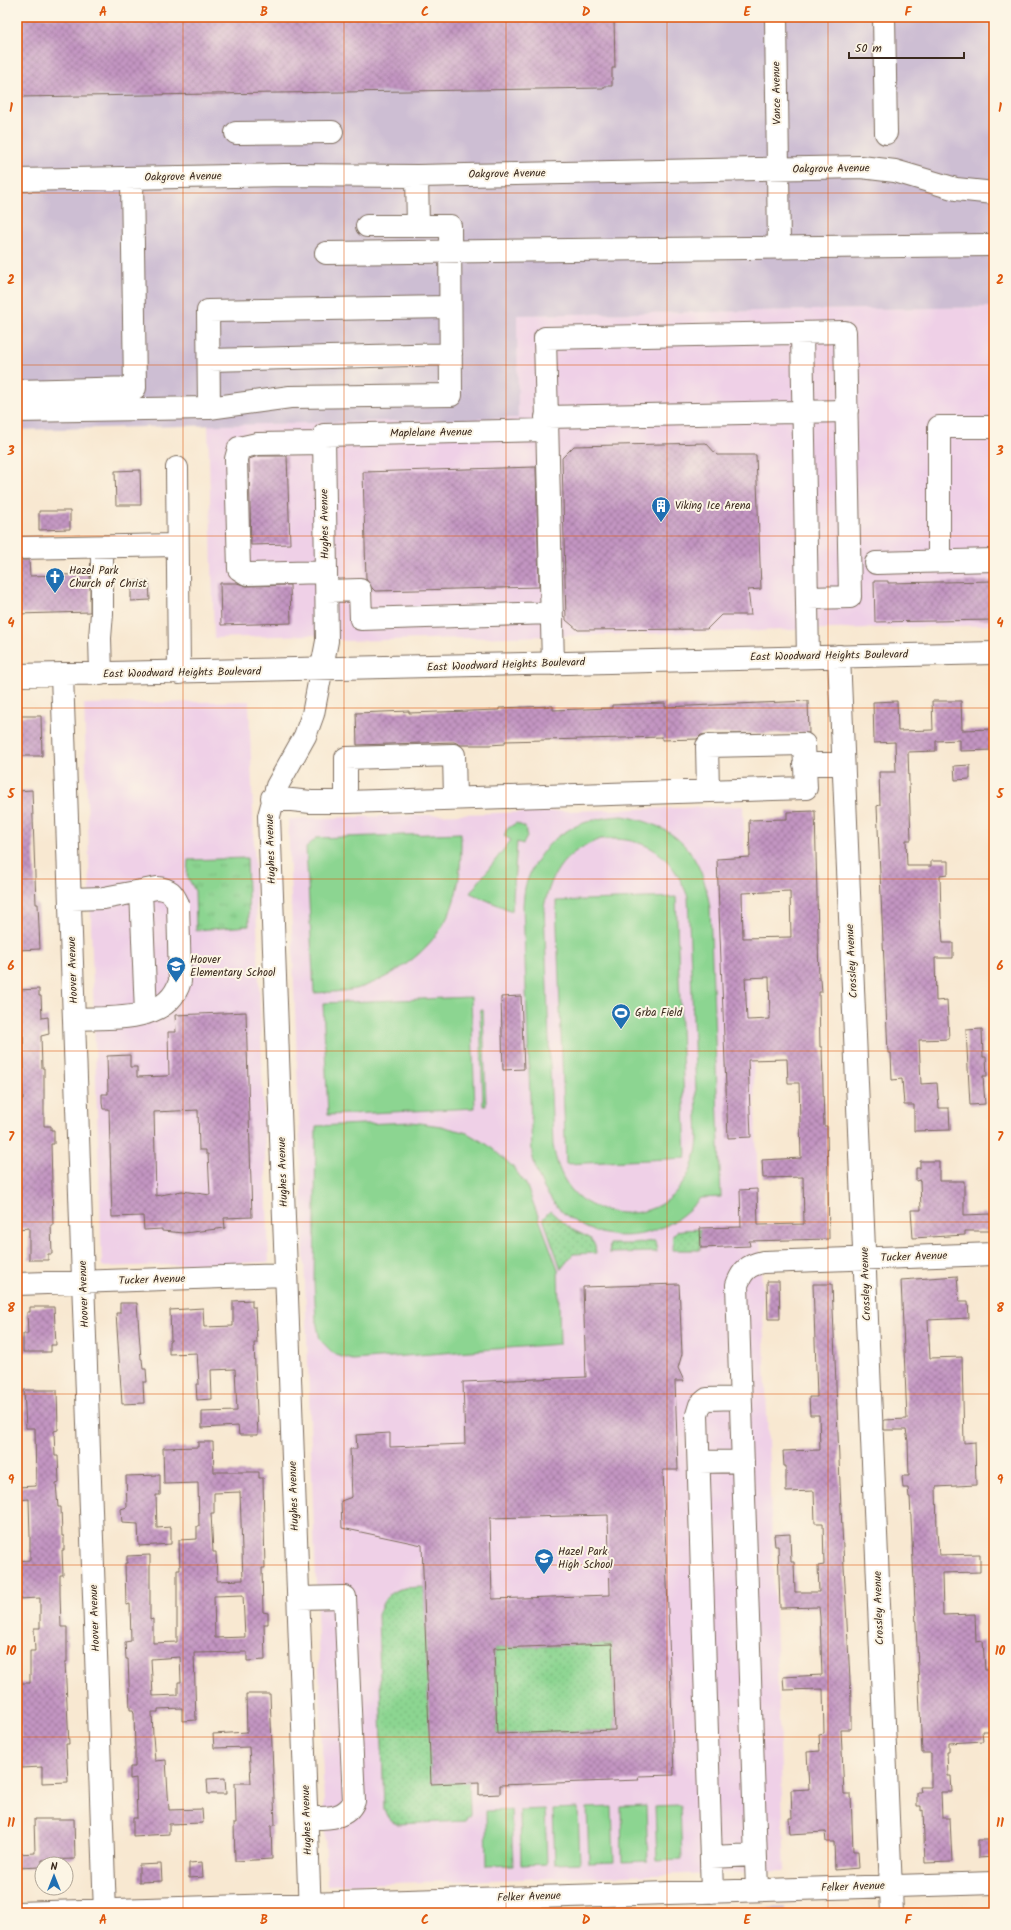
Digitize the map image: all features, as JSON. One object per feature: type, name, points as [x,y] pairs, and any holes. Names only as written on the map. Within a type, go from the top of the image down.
[{"type":"street","name":"Vance Avenue","points":[[776,17],[779,248]]},
{"type":"street","points":[[884,17],[886,133]]},
{"type":"street","points":[[236,133],[332,132]]},
{"type":"street","name":"Oakgrove Avenue","points":[[17,180],[285,175],[417,176],[878,168],[896,171],[956,189],[994,193]]},
{"type":"street","points":[[417,176],[418,226]]},
{"type":"street","points":[[17,391],[135,388],[132,178]]},
{"type":"street","points":[[17,411],[210,408],[290,397],[451,395],[450,226],[367,226]]},
{"type":"street","points":[[326,253],[450,253],[988,245]]},
{"type":"street","points":[[210,408],[208,311],[450,307]]},
{"type":"street","points":[[553,664],[545,338],[845,332],[850,597],[808,598]]},
{"type":"street","points":[[802,333],[808,657]]},
{"type":"street","points":[[209,360],[451,354]]},
{"type":"street","points":[[546,424],[847,411]]},
{"type":"street","name":"Maplelane Avenue","points":[[324,443],[324,435],[546,424]]},
{"type":"street","points":[[939,561],[939,427],[994,427]]},
{"type":"street","points":[[324,443],[257,444],[239,448],[236,459],[239,569],[247,574],[327,582],[360,590],[361,619],[551,613]]},
{"type":"street","name":"Hughes Avenue","points":[[310,1908],[269,816],[272,798],[277,786],[305,736],[313,714],[320,670],[327,641],[324,443]]},
{"type":"street","points":[[177,468],[180,673]]},
{"type":"street","points":[[17,548],[177,545]]},
{"type":"street","points":[[101,674],[100,638],[102,613],[102,546]]},
{"type":"street","points":[[876,563],[994,560]]},
{"type":"street","name":"East Woodward Heights Boulevard","points":[[17,675],[320,670],[994,653]]},
{"type":"street","name":"Crossley Avenue","points":[[839,656],[892,1913]]},
{"type":"street","name":"Hoover Avenue","points":[[62,675],[105,1912]]},
{"type":"street","points":[[272,798],[287,801],[346,802],[806,788],[804,744],[707,746],[708,790]]},
{"type":"street","points":[[346,802],[346,758],[454,755],[455,798]]},
{"type":"street","points":[[804,764],[843,764]]},
{"type":"street","points":[[70,899],[104,898],[157,888],[166,889],[174,894],[178,904],[180,981],[177,992],[168,1003],[154,1011],[137,1015],[74,1019]]},
{"type":"street","points":[[142,891],[146,1013]]},
{"type":"street","name":"Tucker Avenue","points":[[740,1398],[737,1285],[740,1275],[748,1267],[763,1262],[994,1254]]},
{"type":"street","name":"Tucker Avenue","points":[[17,1284],[286,1275]]},
{"type":"street","points":[[712,1892],[697,1415],[700,1405],[707,1399],[740,1398],[757,1890]]},
{"type":"street","points":[[699,1462],[742,1460]]},
{"type":"street","points":[[298,1598],[346,1597],[354,1801],[346,1813],[338,1816],[307,1818]]},
{"type":"street","points":[[711,1857],[755,1855]]},
{"type":"street","name":"Felker Avenue","points":[[17,1913],[471,1906],[757,1890],[994,1883]]},
{"type":"shaded area","points":[[17,17],[994,17],[994,307],[517,315],[518,418],[17,430]]},
{"type":"shaded area","points":[[994,307],[994,625],[346,641],[313,635],[214,638],[208,425],[517,418],[517,315]]},
{"type":"shaded area","name":"Hoover Elementary School","points":[[249,701],[269,1262],[102,1267],[84,704]]},
{"type":"shaded area","name":"Hazel Park High School","points":[[743,806],[785,1871],[327,1885],[288,819]]},
{"type":"shaded area","points":[[785,1907],[785,1913],[586,1913]]},
{"type":"green space","points":[[623,816],[659,827],[673,835],[684,845],[693,857],[701,872],[710,908],[721,1197],[700,1198],[677,1219],[652,1231],[626,1236],[600,1233],[577,1223],[556,1206],[541,1182],[532,1153],[523,905],[525,887],[534,865],[542,852],[553,841],[564,832],[577,826],[591,821]],"holes":[[[601,839],[632,841],[644,845],[665,859],[674,869],[688,897],[698,1140],[695,1158],[689,1174],[669,1199],[656,1207],[640,1212],[623,1213],[595,1207],[577,1196],[564,1178],[556,1157],[553,1145],[544,907],[551,883],[556,873],[569,856],[589,844]]]},
{"type":"green space","points":[[516,823],[525,827],[527,837],[523,844],[517,842],[512,911],[470,893],[511,840],[504,836],[507,829]]},
{"type":"green space","points":[[461,833],[458,883],[449,915],[441,928],[420,953],[394,972],[365,986],[340,991],[314,993],[306,848],[316,838]]},
{"type":"green space","points":[[247,858],[249,926],[196,930],[195,891],[187,876],[188,860]]},
{"type":"green space","name":"Grba Field","points":[[676,897],[686,1158],[566,1164],[556,901]]},
{"type":"green space","points":[[471,997],[475,1108],[328,1115],[323,1003]]},
{"type":"green space","points":[[480,1010],[483,1010],[486,1106],[483,1106]]},
{"type":"green space","points":[[412,1122],[441,1126],[467,1133],[488,1145],[512,1166],[526,1184],[558,1269],[560,1344],[353,1360],[335,1355],[320,1340],[316,1320],[314,1283],[316,1126]]},
{"type":"green space","points":[[550,1211],[571,1229],[590,1238],[595,1245],[596,1253],[573,1254],[561,1269],[543,1218]]},
{"type":"green space","points":[[700,1229],[700,1250],[672,1250],[673,1235],[677,1231]]},
{"type":"green space","points":[[655,1241],[657,1252],[609,1253],[610,1244],[634,1244]]},
{"type":"green space","points":[[424,1587],[469,1782],[470,1814],[465,1821],[397,1824],[392,1822],[384,1809],[378,1615],[385,1599],[394,1591],[407,1588]]},
{"type":"green space","points":[[612,1644],[615,1730],[497,1734],[494,1648]]},
{"type":"green space","points":[[680,1805],[682,1860],[657,1861],[655,1806]]},
{"type":"green space","points":[[646,1806],[648,1861],[622,1862],[621,1807]]},
{"type":"green space","points":[[612,1807],[614,1862],[589,1863],[587,1808]]},
{"type":"green space","points":[[578,1808],[580,1863],[555,1864],[553,1809]]},
{"type":"green space","points":[[545,1809],[547,1864],[521,1865],[520,1810]]},
{"type":"green space","points":[[511,1810],[513,1865],[487,1866],[486,1811]]},
{"type":"building","points":[[17,17],[614,17],[615,68],[612,68],[612,86],[604,86],[604,88],[17,97]]},
{"type":"building","name":"Viking Ice Arena","points":[[706,443],[717,455],[756,455],[761,589],[748,590],[751,615],[721,615],[707,629],[578,630],[566,620],[562,458],[574,446]]},
{"type":"building","points":[[258,456],[287,456],[290,544],[251,545],[249,459]]},
{"type":"building","points":[[536,467],[539,587],[375,591],[372,588],[366,579],[363,472]]},
{"type":"building","points":[[140,470],[141,505],[116,505],[115,471]]},
{"type":"building","points":[[39,511],[70,511],[70,529],[39,530]]},
{"type":"building","name":"Hazel Park Church of Christ","points":[[17,560],[29,560],[30,576],[90,574],[90,612],[17,614]]},
{"type":"building","points":[[131,581],[149,581],[150,600],[131,601]]},
{"type":"building","points":[[874,581],[888,581],[888,583],[994,581],[994,620],[875,622]]},
{"type":"building","points":[[220,583],[237,583],[247,586],[290,585],[291,623],[221,625]]},
{"type":"building","points":[[808,701],[809,733],[707,734],[701,735],[697,739],[662,740],[662,737],[505,741],[505,744],[489,745],[461,745],[454,742],[357,745],[356,713],[499,710],[499,708],[553,706],[553,710],[612,708],[612,705],[665,703],[665,707]]},
{"type":"building","points":[[897,701],[898,731],[933,730],[932,701],[961,701],[962,730],[994,729],[994,750],[960,751],[960,740],[936,741],[936,751],[908,752],[911,840],[906,840],[907,866],[931,866],[931,861],[948,861],[948,874],[940,875],[941,916],[943,943],[953,943],[953,958],[935,958],[936,1001],[947,1000],[949,1039],[919,1040],[921,1084],[937,1083],[939,1108],[949,1108],[950,1130],[914,1131],[914,1105],[904,1105],[902,1079],[892,1080],[891,1053],[888,1053],[877,806],[880,805],[879,772],[896,772],[895,742],[874,743],[873,702]]},
{"type":"building","points":[[17,716],[41,716],[42,756],[17,756]]},
{"type":"building","points":[[970,765],[970,779],[955,780],[954,766]]},
{"type":"building","points":[[32,790],[36,904],[38,904],[40,949],[17,950],[17,791]]},
{"type":"building","points":[[815,811],[819,980],[821,980],[822,992],[819,992],[820,1047],[822,1047],[824,1126],[827,1126],[829,1239],[749,1241],[750,1246],[701,1248],[700,1228],[741,1227],[740,1190],[757,1189],[758,1225],[804,1224],[803,1177],[763,1178],[762,1160],[801,1158],[799,1083],[788,1083],[787,1059],[748,1060],[751,1137],[728,1138],[717,859],[750,857],[749,820],[787,819],[787,812]],"holes":[[[790,891],[791,937],[743,938],[742,893]],[[769,977],[770,1019],[747,1020],[745,978]]]},
{"type":"building","points":[[39,989],[39,996],[41,996],[42,1018],[48,1017],[49,1034],[41,1036],[42,1068],[44,1068],[44,1126],[51,1126],[51,1130],[54,1130],[54,1144],[51,1144],[53,1225],[51,1225],[52,1254],[48,1254],[48,1260],[29,1260],[29,1228],[17,1229],[17,1189],[19,1189],[17,1099],[23,1099],[22,1069],[24,1069],[23,1036],[17,1037],[17,990]]},
{"type":"building","points":[[521,996],[524,1069],[503,1070],[501,997]]},
{"type":"building","points":[[246,1012],[252,1217],[224,1218],[225,1228],[184,1233],[162,1231],[162,1229],[144,1230],[143,1216],[112,1217],[109,1109],[103,1109],[102,1103],[102,1094],[108,1094],[107,1056],[130,1055],[130,1067],[137,1067],[137,1077],[169,1075],[168,1032],[176,1032],[175,1015]],"holes":[[[198,1110],[199,1150],[206,1150],[206,1154],[208,1154],[210,1195],[182,1191],[156,1196],[154,1112]]]},
{"type":"building","points":[[982,1029],[983,1057],[986,1057],[987,1076],[983,1076],[985,1104],[970,1105],[966,1030]]},
{"type":"building","points":[[920,1161],[939,1161],[939,1181],[964,1181],[964,1215],[991,1214],[991,1231],[965,1231],[965,1235],[913,1238],[911,1210],[921,1210],[920,1180],[916,1181],[916,1168],[920,1168]]},
{"type":"building","points":[[957,1276],[959,1301],[968,1301],[969,1318],[928,1320],[930,1358],[962,1357],[964,1443],[975,1442],[976,1485],[936,1487],[937,1532],[939,1555],[980,1554],[980,1572],[942,1573],[943,1615],[975,1614],[976,1642],[983,1641],[985,1670],[994,1670],[994,1731],[982,1731],[983,1741],[949,1743],[949,1752],[947,1752],[948,1776],[951,1776],[952,1792],[941,1792],[942,1818],[950,1818],[952,1862],[925,1863],[923,1810],[921,1811],[921,1806],[917,1806],[917,1792],[921,1792],[920,1787],[931,1787],[931,1753],[922,1753],[910,1497],[908,1488],[903,1488],[902,1476],[909,1476],[908,1441],[906,1430],[884,1430],[884,1420],[907,1419],[901,1280]]},
{"type":"building","points":[[767,1281],[779,1281],[780,1319],[768,1319]]},
{"type":"building","points":[[679,1284],[682,1354],[678,1368],[684,1381],[675,1381],[678,1470],[663,1470],[674,1775],[638,1776],[639,1780],[500,1785],[500,1794],[479,1795],[479,1782],[431,1784],[422,1545],[342,1528],[341,1501],[352,1497],[350,1449],[357,1449],[356,1435],[390,1433],[390,1447],[465,1444],[463,1382],[586,1377],[583,1287]],"holes":[[[608,1515],[610,1595],[492,1599],[490,1518]],[[612,1644],[615,1730],[497,1734],[494,1648]]]},
{"type":"building","points":[[813,1284],[832,1284],[841,1509],[851,1700],[851,1729],[841,1729],[844,1794],[851,1794],[853,1851],[858,1851],[859,1868],[835,1870],[834,1842],[826,1842],[825,1832],[790,1834],[789,1818],[792,1818],[791,1790],[809,1789],[807,1752],[820,1751],[819,1734],[824,1733],[823,1689],[784,1690],[783,1677],[822,1675],[820,1617],[819,1607],[780,1608],[778,1546],[775,1546],[774,1535],[790,1534],[791,1562],[794,1562],[795,1592],[819,1592],[818,1566],[824,1565],[823,1523],[815,1523],[814,1491],[786,1492],[786,1466],[784,1466],[783,1451],[820,1450],[819,1415],[810,1415],[809,1397],[817,1397]]},
{"type":"building","points":[[252,1300],[252,1307],[255,1307],[257,1343],[254,1343],[258,1435],[239,1435],[238,1426],[202,1428],[202,1412],[237,1411],[235,1369],[211,1370],[212,1399],[197,1400],[196,1384],[199,1384],[197,1353],[169,1354],[169,1341],[171,1341],[170,1310],[203,1308],[204,1327],[233,1326],[233,1301]]},
{"type":"building","points":[[120,1303],[137,1303],[141,1359],[143,1369],[146,1369],[147,1382],[143,1382],[144,1403],[122,1404],[116,1313],[120,1313]]},
{"type":"building","points":[[30,1307],[54,1307],[56,1345],[51,1345],[51,1352],[23,1352],[23,1334],[28,1334],[27,1312],[30,1312]]},
{"type":"building","points":[[24,1390],[57,1390],[58,1430],[54,1431],[55,1456],[58,1456],[59,1483],[56,1484],[58,1507],[61,1507],[62,1536],[64,1536],[64,1550],[62,1550],[63,1575],[60,1575],[60,1594],[61,1627],[67,1627],[67,1662],[65,1662],[69,1744],[66,1744],[68,1782],[42,1783],[42,1767],[21,1768],[20,1726],[17,1726],[17,1683],[30,1683],[30,1651],[35,1651],[34,1628],[40,1628],[40,1598],[17,1599],[17,1561],[30,1560],[30,1537],[29,1499],[17,1500],[17,1487],[36,1486],[35,1428],[26,1428]]},
{"type":"building","points":[[198,1442],[213,1442],[214,1472],[259,1472],[259,1478],[263,1478],[265,1568],[262,1568],[263,1612],[268,1613],[268,1624],[264,1624],[265,1660],[247,1661],[247,1652],[194,1653],[196,1720],[182,1721],[182,1708],[158,1709],[158,1712],[152,1712],[153,1736],[155,1761],[166,1760],[169,1810],[202,1809],[203,1823],[169,1824],[169,1834],[133,1836],[133,1818],[137,1818],[136,1778],[130,1779],[130,1767],[135,1767],[135,1750],[134,1713],[133,1710],[130,1710],[128,1659],[126,1659],[125,1642],[131,1641],[130,1604],[126,1605],[125,1563],[127,1563],[127,1556],[150,1555],[150,1620],[153,1619],[153,1643],[177,1642],[177,1570],[180,1570],[179,1540],[197,1539],[197,1526],[199,1526],[198,1483],[164,1484],[163,1448],[198,1447]],"holes":[[[240,1492],[243,1580],[217,1581],[216,1552],[213,1552],[211,1513],[214,1513],[214,1493]],[[243,1595],[245,1637],[215,1638],[214,1596]],[[180,1657],[181,1682],[178,1682],[178,1695],[153,1696],[151,1659]]]},
{"type":"building","points":[[160,1475],[160,1495],[156,1495],[157,1528],[171,1527],[171,1544],[139,1546],[138,1524],[122,1523],[121,1509],[127,1507],[126,1476]]},
{"type":"building","points":[[246,1694],[270,1694],[275,1825],[271,1826],[272,1859],[235,1861],[235,1783],[251,1783],[249,1747],[214,1748],[213,1734],[247,1732]]},
{"type":"building","points":[[225,1778],[226,1794],[208,1794],[207,1779]]},
{"type":"building","points":[[34,1819],[74,1819],[75,1859],[74,1856],[34,1856],[34,1867],[17,1868],[17,1854],[35,1853]]},
{"type":"building","points":[[978,1840],[994,1840],[994,1857],[978,1858]]},
{"type":"building","points":[[202,1862],[203,1877],[189,1878],[189,1863]]},
{"type":"building","points":[[161,1864],[162,1881],[139,1882],[139,1865]]},
{"type":"place","name":"Viking Ice Arena","points":[[661,523]]},
{"type":"place","name":"Hazel Park Church of Christ","points":[[55,594]]},
{"type":"place","name":"Hoover Elementary School","points":[[176,983]]},
{"type":"place","name":"Grba Field","points":[[621,1030]]},
{"type":"place","name":"Hazel Park High School","points":[[544,1575]]}]
